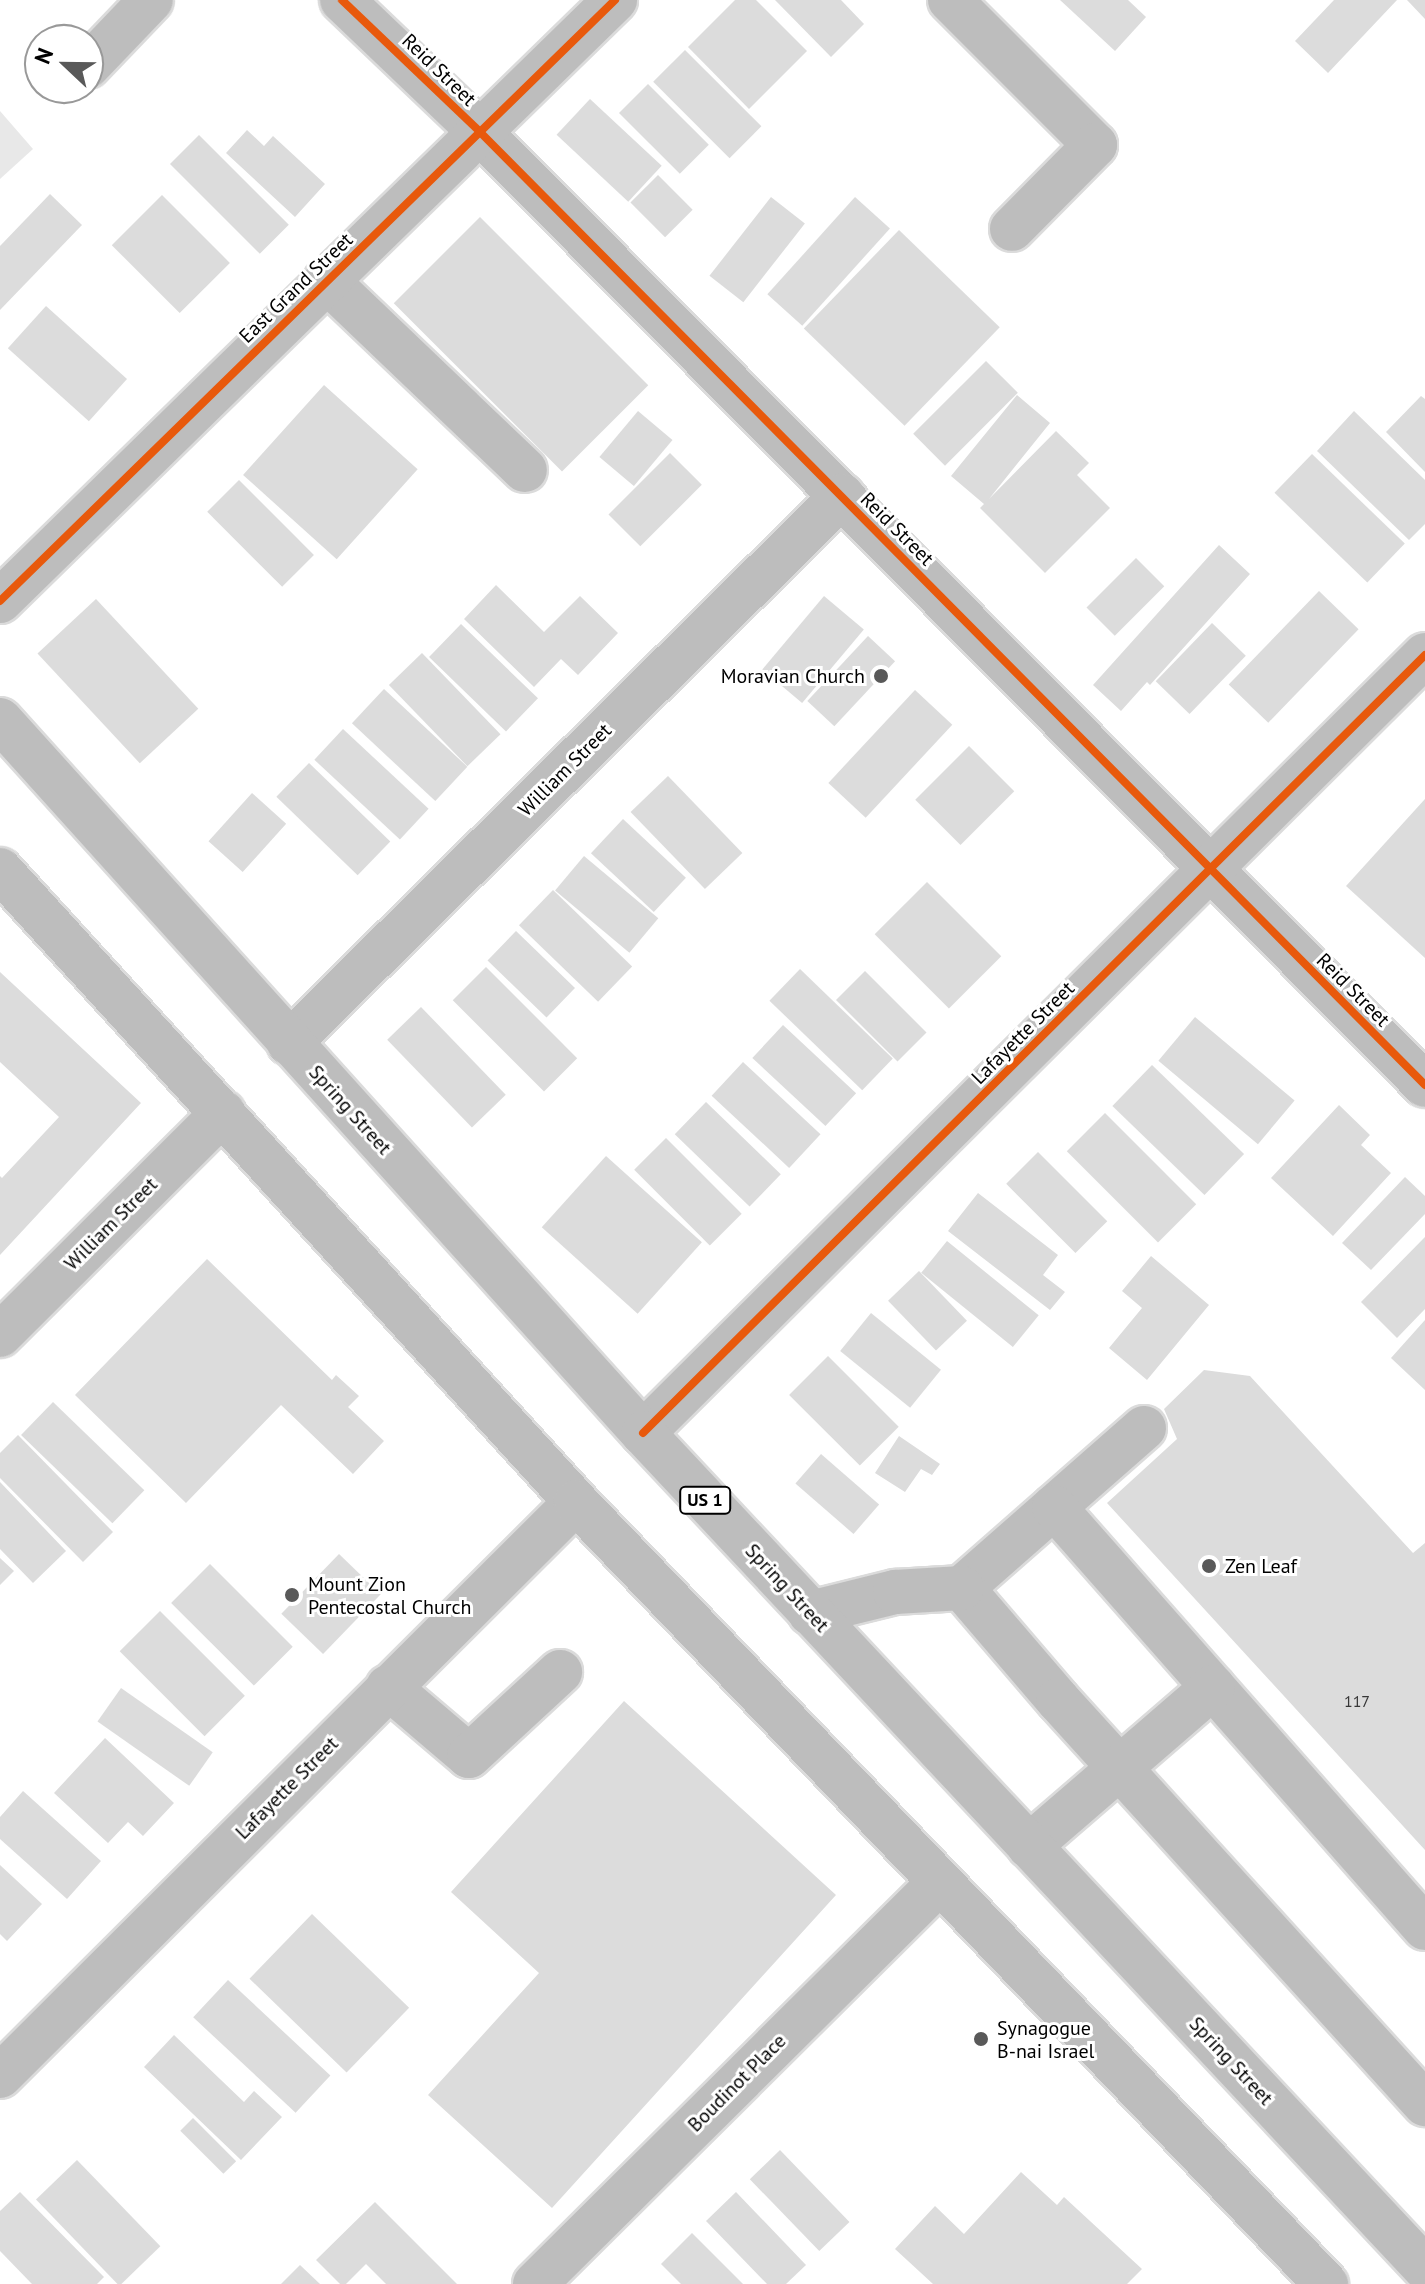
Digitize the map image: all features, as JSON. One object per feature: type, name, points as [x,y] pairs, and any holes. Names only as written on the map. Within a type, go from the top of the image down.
[{"type":"main road","points":[[104,49],[151,0]]},
{"type":"main road","name":"Reid Street","points":[[342,0],[480,132],[1425,1085]]},
{"type":"main road","name":"East Grand Street","points":[[0,601],[615,0]]},
{"type":"main road","points":[[950,0],[1095,145],[1012,229]]},
{"type":"main road","points":[[326,280],[525,470]]},
{"type":"main road","name":"William Street","points":[[289,1043],[842,496]]},
{"type":"main road","name":"Lafayette Street","points":[[643,1433],[1425,655]]},
{"type":"main road","name":"Spring Street","points":[[0,720],[643,1433],[1425,2268]]},
{"type":"main road","points":[[0,870],[576,1502],[1326,2284]]},
{"type":"main road","name":"William Street","points":[[0,1335],[223,1113]]},
{"type":"main road","points":[[810,1613],[895,1592],[962,1588],[1144,1428]]},
{"type":"main road","name":"Lafayette Street","points":[[0,2076],[576,1502]]},
{"type":"main road","points":[[1054,1507],[1425,1928]]},
{"type":"main road","points":[[962,1588],[1120,1768],[1425,2104]]},
{"type":"main road","points":[[388,1687],[469,1756],[560,1672]]},
{"type":"main road","points":[[1029,1846],[1213,1687]]},
{"type":"main road","name":"Boudinot Place","points":[[535,2284],[939,1883]]},
{"type":"shaded area","points":[[0,111],[33,149],[0,179]]},
{"type":"building","points":[[735,0],[756,0],[807,51],[749,109],[688,47]]},
{"type":"building","points":[[775,0],[841,0],[864,24],[831,57]]},
{"type":"building","points":[[1060,0],[1128,0],[1146,17],[1115,51]]},
{"type":"building","points":[[1334,0],[1397,0],[1328,73],[1295,41]]},
{"type":"building","points":[[1407,0],[1425,0],[1425,19]]},
{"type":"building","points":[[685,50],[761,126],[730,158],[653,82]]},
{"type":"building","points":[[648,84],[709,145],[680,174],[619,113]]},
{"type":"building","points":[[590,99],[662,166],[628,202],[557,135]]},
{"type":"building","points":[[247,130],[264,146],[273,136],[325,184],[295,217],[226,153]]},
{"type":"building","points":[[199,135],[289,225],[260,254],[170,164]]},
{"type":"building","points":[[658,175],[693,210],[665,237],[630,203]]},
{"type":"building","points":[[50,194],[82,225],[0,310],[0,246]]},
{"type":"building","points":[[162,195],[230,263],[180,313],[112,245]]},
{"type":"building","points":[[771,197],[805,223],[743,302],[709,276]]},
{"type":"building","points":[[855,197],[890,228],[802,326],[767,294]]},
{"type":"building","points":[[480,217],[648,385],[562,472],[394,303]]},
{"type":"building","points":[[899,230],[1000,327],[905,426],[804,329]]},
{"type":"building","points":[[46,306],[127,379],[89,421],[8,348]]},
{"type":"building","points":[[986,361],[1018,393],[945,466],[913,434]]},
{"type":"building","points":[[324,385],[418,469],[337,559],[243,475]]},
{"type":"building","points":[[1017,395],[1050,423],[989,499],[1056,431],[1089,463],[1077,475],[1110,508],[1045,573],[980,508],[984,504],[951,476]]},
{"type":"building","points":[[1421,396],[1425,399],[1425,472],[1386,432]]},
{"type":"building","points":[[638,411],[672,440],[634,486],[599,457]]},
{"type":"building","points":[[1354,411],[1425,480],[1425,524],[1409,540],[1317,451]]},
{"type":"building","points":[[670,453],[702,485],[640,546],[608,515]]},
{"type":"building","points":[[1312,454],[1405,544],[1367,582],[1274,493]]},
{"type":"building","points":[[239,480],[314,555],[282,587],[207,512]]},
{"type":"building","points":[[1219,545],[1250,574],[1150,685],[1147,682],[1121,711],[1093,685]]},
{"type":"building","points":[[1136,558],[1164,586],[1115,636],[1087,607]]},
{"type":"building","points":[[496,585],[544,632],[580,596],[618,633],[578,675],[561,659],[534,687],[464,619]]},
{"type":"building","points":[[1319,591],[1359,629],[1268,723],[1229,685]]},
{"type":"building","points":[[824,596],[864,629],[802,703],[762,670]]},
{"type":"building","points":[[96,599],[198,709],[140,763],[37,654]]},
{"type":"building","points":[[1212,623],[1246,656],[1190,714],[1156,681]]},
{"type":"building","points":[[461,624],[538,698],[506,731],[429,657]]},
{"type":"building","points":[[868,636],[895,661],[834,726],[807,701]]},
{"type":"building","points":[[422,653],[500,734],[467,766],[389,685]]},
{"type":"building","points":[[384,689],[467,767],[435,801],[352,723]]},
{"type":"building","points":[[915,690],[952,725],[866,818],[828,783]]},
{"type":"building","points":[[343,729],[429,809],[400,840],[314,760]]},
{"type":"building","points":[[969,746],[1014,791],[961,845],[915,800]]},
{"type":"building","points":[[309,763],[390,841],[358,875],[276,797]]},
{"type":"building","points":[[668,776],[742,853],[705,889],[631,812]]},
{"type":"building","points":[[252,793],[286,824],[243,872],[209,841]]},
{"type":"building","points":[[1425,799],[1425,958],[1346,886]]},
{"type":"building","points":[[623,819],[686,878],[654,912],[591,853]]},
{"type":"building","points":[[584,856],[658,918],[629,953],[555,890]]},
{"type":"building","points":[[927,882],[1001,956],[949,1009],[875,934]]},
{"type":"building","points":[[553,890],[632,966],[598,1002],[519,925]]},
{"type":"building","points":[[516,931],[575,988],[547,1017],[488,960]]},
{"type":"building","points":[[486,967],[577,1058],[544,1091],[453,1000]]},
{"type":"building","points":[[800,969],[893,1059],[862,1090],[769,1001]]},
{"type":"building","points":[[865,971],[927,1033],[898,1062],[836,1000]]},
{"type":"building","points":[[0,972],[141,1103],[0,1255],[0,1176],[2,1178],[59,1117],[0,1062]]},
{"type":"building","points":[[421,1007],[506,1095],[472,1127],[387,1040]]},
{"type":"building","points":[[1195,1017],[1295,1101],[1258,1144],[1158,1061]]},
{"type":"building","points":[[783,1025],[856,1093],[825,1126],[752,1058]]},
{"type":"building","points":[[743,1062],[821,1134],[789,1168],[712,1096]]},
{"type":"building","points":[[1152,1065],[1244,1154],[1204,1195],[1112,1106]]},
{"type":"building","points":[[706,1102],[781,1174],[750,1207],[675,1134]]},
{"type":"building","points":[[1339,1105],[1370,1135],[1361,1145],[1391,1173],[1333,1236],[1271,1178]]},
{"type":"building","points":[[1105,1113],[1196,1204],[1158,1242],[1067,1151]]},
{"type":"building","points":[[666,1138],[742,1214],[710,1245],[634,1170]]},
{"type":"building","points":[[1038,1152],[1107,1221],[1075,1253],[1006,1184]]},
{"type":"building","points":[[606,1156],[702,1242],[638,1314],[542,1227]]},
{"type":"building","points":[[1405,1177],[1425,1196],[1425,1214],[1371,1270],[1342,1243]]},
{"type":"building","points":[[978,1193],[1058,1255],[1043,1275],[1065,1292],[1050,1310],[948,1231]]},
{"type":"building","points":[[1425,1237],[1425,1309],[1397,1338],[1361,1302]]},
{"type":"building","points":[[947,1241],[1039,1315],[1013,1347],[921,1273]]},
{"type":"building","points":[[1151,1256],[1209,1305],[1147,1380],[1109,1348],[1142,1308],[1122,1291]]},
{"type":"building","points":[[207,1259],[332,1380],[336,1375],[359,1396],[348,1407],[384,1441],[353,1474],[281,1405],[186,1503],[75,1395]]},
{"type":"building","points":[[919,1271],[967,1321],[936,1351],[888,1301]]},
{"type":"building","points":[[871,1313],[941,1370],[910,1408],[840,1351]]},
{"type":"building","points":[[1425,1320],[1425,1390],[1391,1358]]},
{"type":"building","points":[[828,1356],[899,1427],[860,1466],[789,1395]]},
{"type":"building","points":[[1204,1370],[1250,1376],[1413,1553],[1425,1543],[1425,1850],[1107,1503],[1177,1439],[1164,1409]]},
{"type":"building","points":[[53,1402],[144,1490],[112,1523],[21,1435]]},
{"type":"building","points":[[18,1435],[113,1532],[83,1562],[0,1478],[0,1453]]},
{"type":"building","points":[[899,1436],[940,1464],[932,1475],[921,1469],[905,1492],[875,1473]]},
{"type":"building","points":[[821,1454],[879,1505],[854,1534],[795,1483]]},
{"type":"building","points":[[0,1482],[66,1551],[33,1583],[0,1549]]},
{"type":"building","points":[[339,1554],[381,1594],[323,1654],[281,1614]]},
{"type":"building","points":[[0,1558],[14,1571],[0,1585]]},
{"type":"building","points":[[210,1564],[293,1647],[254,1686],[171,1603]]},
{"type":"building","points":[[160,1611],[245,1696],[205,1736],[120,1651]]},
{"type":"building","points":[[121,1688],[213,1752],[189,1786],[97,1722]]},
{"type":"building","points":[[624,1701],[836,1895],[552,2208],[428,2095],[539,1973],[451,1892]]},
{"type":"building","points":[[105,1738],[174,1803],[143,1836],[128,1822],[108,1843],[54,1793]]},
{"type":"building","points":[[23,1791],[101,1861],[67,1899],[0,1839],[0,1817]]},
{"type":"building","points":[[0,1865],[42,1904],[7,1941],[0,1934]]},
{"type":"building","points":[[312,1914],[409,2008],[347,2073],[249,1979]]},
{"type":"building","points":[[228,1980],[330,2075],[296,2113],[193,2017]]},
{"type":"building","points":[[174,2035],[244,2102],[254,2091],[282,2117],[241,2160],[144,2067]]},
{"type":"building","points":[[193,2118],[236,2161],[223,2174],[180,2131]]},
{"type":"building","points":[[780,2150],[849,2222],[819,2251],[750,2179]]},
{"type":"building","points":[[77,2160],[160,2246],[121,2284],[118,2284],[36,2200]]},
{"type":"building","points":[[1021,2172],[1057,2205],[1064,2197],[1142,2269],[1127,2284],[933,2284],[895,2249],[935,2206],[964,2234]]},
{"type":"building","points":[[20,2192],[104,2277],[97,2284],[32,2284],[0,2251],[0,2211]]},
{"type":"building","points":[[736,2192],[806,2265],[786,2284],[767,2284],[706,2221]]},
{"type":"building","points":[[375,2202],[457,2284],[386,2284],[366,2264],[346,2284],[340,2284],[316,2260]]},
{"type":"building","points":[[692,2233],[743,2284],[681,2284],[661,2264]]},
{"type":"building","points":[[300,2265],[320,2284],[281,2284]]},
{"type":"cycle path","points":[[342,0],[480,132],[1425,1085]]},
{"type":"cycle path","points":[[0,601],[615,0]]},
{"type":"cycle path","points":[[643,1433],[1425,655]]},
{"type":"place","name":"Moravian Church","points":[[881,676]]},
{"type":"place","name":"Zen Leaf","points":[[1209,1566]]},
{"type":"place","name":"Mount Zion Pentecostal Church","points":[[292,1595]]},
{"type":"place","name":"Synagogue B-nai Israel","points":[[981,2039]]}]
